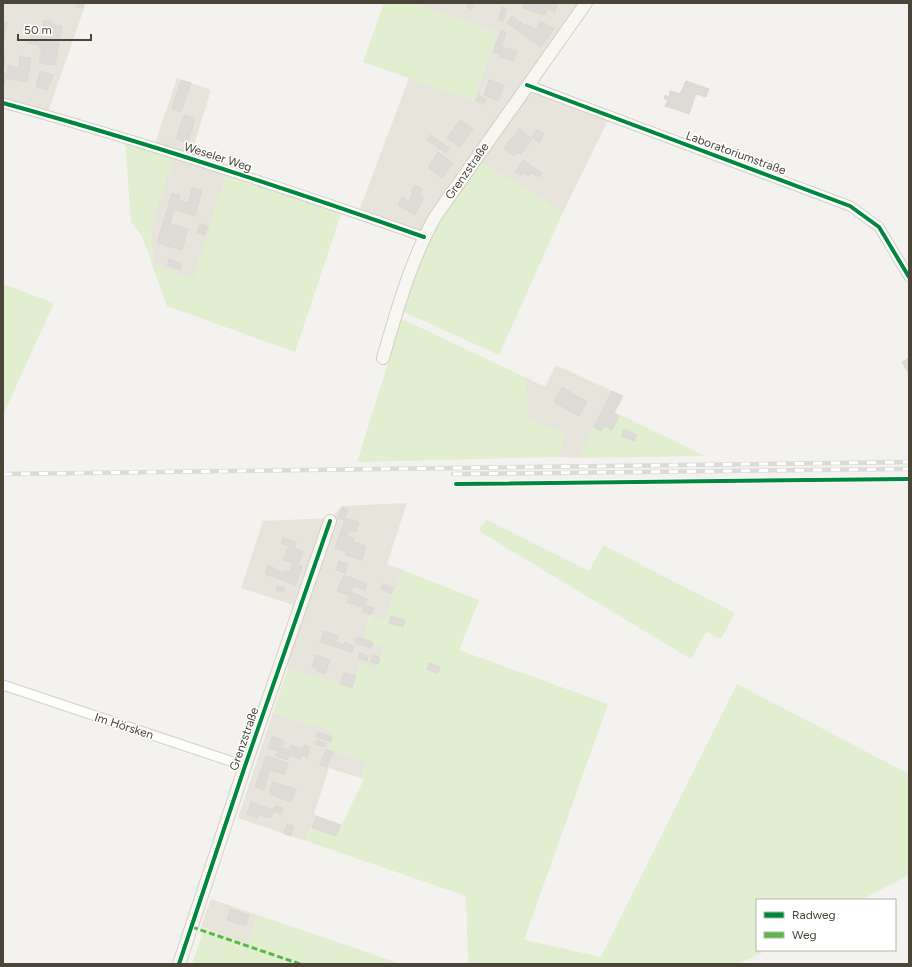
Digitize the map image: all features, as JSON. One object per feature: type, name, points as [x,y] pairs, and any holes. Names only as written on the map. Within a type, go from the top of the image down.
[{"type":"street","name":"Grenzstraße","points":[[383,358],[396,313],[424,237],[435,217],[586,3]]},
{"type":"street","name":"Laboratoriumstraße","points":[[528,86],[850,206],[880,228],[909,277]]},
{"type":"street","name":"Weseler Weg","points":[[3,103],[179,154],[424,237]]},
{"type":"street","name":"Grenzstraße","points":[[179,964],[245,766],[330,521]]},
{"type":"street","name":"Im Hörsken","points":[[3,685],[245,766]]},
{"type":"shaded area","points":[[3,3],[86,3],[46,118],[3,106]]},
{"type":"shaded area","points":[[413,3],[591,3],[537,82],[612,112],[563,212],[481,162],[430,235],[359,211],[409,78],[473,101],[497,33]]},
{"type":"shaded area","points":[[177,78],[211,90],[192,152],[229,168],[193,279],[153,264],[151,225],[174,156],[153,149]]},
{"type":"shaded area","points":[[556,365],[612,391],[579,458],[557,457],[565,434],[529,419],[525,377],[545,387]]},
{"type":"shaded area","points":[[407,503],[387,564],[403,570],[385,620],[370,615],[363,639],[384,646],[376,670],[360,664],[352,688],[275,664],[293,605],[241,588],[263,521],[331,518],[342,506]]},
{"type":"shaded area","points":[[273,712],[334,732],[328,749],[367,762],[361,778],[329,768],[314,814],[316,815],[306,841],[238,818]]},
{"type":"shaded area","points":[[211,899],[258,915],[248,944],[201,927]]},
{"type":"green space","points":[[384,3],[413,3],[497,33],[473,101],[363,62]]},
{"type":"green space","points":[[125,142],[174,156],[151,225],[153,264],[193,279],[226,175],[341,214],[295,352],[167,306],[142,236],[131,222]]},
{"type":"green space","points":[[481,162],[563,212],[499,355],[404,312],[430,235]]},
{"type":"green space","points":[[3,284],[54,303],[3,415]]},
{"type":"green space","points":[[402,319],[525,377],[529,419],[565,434],[557,457],[357,462]]},
{"type":"green space","points":[[615,412],[705,456],[579,458],[594,427],[601,431],[604,426],[612,430]]},
{"type":"green space","points":[[487,520],[589,571],[603,545],[735,613],[721,639],[706,632],[691,659],[482,533],[479,529]]},
{"type":"green space","points":[[403,570],[479,600],[459,650],[608,704],[524,940],[601,957],[737,684],[909,774],[909,875],[863,899],[756,899],[756,951],[765,951],[738,964],[468,964],[466,896],[306,841],[312,828],[336,836],[364,779],[361,778],[367,762],[328,749],[334,732],[273,712],[288,668],[352,688],[360,664],[376,669],[384,646],[363,639],[371,615],[385,620]]},
{"type":"green space","points":[[258,915],[401,964],[192,964],[204,929],[248,943]]},
{"type":"building","points":[[77,3],[84,3],[82,9],[76,6]]},
{"type":"building","points":[[469,3],[474,3],[471,9],[467,7]]},
{"type":"building","points":[[524,3],[531,3],[541,6],[542,3],[557,3],[557,5],[555,12],[547,9],[545,15],[523,8]]},
{"type":"building","points":[[502,7],[507,9],[503,21],[498,20]]},
{"type":"building","points":[[512,16],[525,26],[527,24],[535,30],[541,21],[554,29],[541,47],[507,23]]},
{"type":"building","points":[[44,20],[51,21],[51,24],[62,26],[55,65],[39,63],[42,49],[39,48]]},
{"type":"building","points":[[3,23],[7,23],[3,44]]},
{"type":"building","points":[[501,31],[506,33],[499,54],[493,52]]},
{"type":"building","points":[[31,35],[39,37],[38,45],[29,43]]},
{"type":"building","points":[[502,47],[517,51],[514,61],[499,57]]},
{"type":"building","points":[[3,55],[5,55],[4,65],[3,65]]},
{"type":"building","points":[[20,56],[31,58],[27,82],[6,78],[5,82],[3,81],[3,73],[7,74],[8,65],[19,68]]},
{"type":"building","points":[[40,71],[53,75],[47,90],[36,87]]},
{"type":"building","points":[[181,80],[191,83],[181,112],[172,109]]},
{"type":"building","points":[[489,80],[504,85],[498,101],[484,95]]},
{"type":"building","points":[[686,81],[709,89],[706,97],[696,94],[689,114],[665,106],[668,100],[664,99],[665,95],[669,97],[670,91],[680,94]]},
{"type":"building","points":[[478,95],[486,99],[484,104],[476,101]]},
{"type":"building","points":[[184,115],[195,118],[188,143],[176,139]]},
{"type":"building","points":[[460,120],[473,129],[460,147],[447,138]]},
{"type":"building","points":[[519,128],[532,139],[526,148],[512,139]]},
{"type":"building","points":[[537,129],[544,134],[539,143],[532,137]]},
{"type":"building","points":[[430,135],[449,148],[446,153],[427,140]]},
{"type":"building","points":[[511,138],[525,149],[521,155],[517,152],[514,156],[504,149]]},
{"type":"building","points":[[438,152],[453,163],[442,178],[428,167]]},
{"type":"building","points":[[523,160],[542,173],[539,177],[532,173],[529,176],[524,173],[522,176],[515,172]]},
{"type":"building","points":[[415,185],[422,189],[419,195],[424,198],[415,215],[398,205],[402,197],[409,201],[413,192],[411,191]]},
{"type":"building","points":[[192,188],[202,190],[195,216],[174,209],[170,224],[188,229],[182,250],[157,243],[172,193],[180,196],[179,200],[188,203]]},
{"type":"building","points":[[200,224],[208,226],[205,235],[197,233]]},
{"type":"building","points":[[169,259],[182,264],[180,270],[167,265]]},
{"type":"building","points":[[909,358],[909,374],[902,362]]},
{"type":"building","points":[[562,387],[587,402],[579,416],[554,402]]},
{"type":"building","points":[[612,391],[623,396],[614,413],[619,416],[612,430],[604,426],[601,431],[594,427]]},
{"type":"building","points":[[624,429],[637,435],[634,441],[621,436]]},
{"type":"building","points":[[342,507],[348,509],[345,518],[359,522],[356,532],[349,530],[347,535],[340,533],[345,520],[338,518]]},
{"type":"building","points":[[340,533],[354,538],[353,542],[366,546],[362,560],[345,555],[346,552],[335,548]]},
{"type":"building","points":[[283,538],[296,542],[294,548],[303,551],[298,565],[302,566],[296,585],[265,574],[268,565],[284,573],[285,570],[290,572],[293,563],[283,560],[289,546],[281,543]]},
{"type":"building","points":[[339,561],[348,564],[345,573],[336,570]]},
{"type":"building","points":[[344,575],[367,584],[365,590],[353,586],[350,596],[337,591]]},
{"type":"building","points":[[383,584],[393,588],[391,593],[381,589]]},
{"type":"building","points":[[277,586],[285,588],[283,592],[276,590]]},
{"type":"building","points":[[351,592],[367,599],[365,605],[374,608],[371,615],[362,612],[364,608],[347,602]]},
{"type":"building","points":[[391,616],[405,620],[403,627],[389,623]]},
{"type":"building","points":[[324,631],[338,636],[336,642],[344,645],[345,642],[354,646],[352,652],[320,642]]},
{"type":"building","points":[[357,637],[373,642],[371,648],[355,643]]},
{"type":"building","points":[[360,653],[368,656],[367,661],[358,658]]},
{"type":"building","points":[[316,655],[330,660],[325,674],[312,667]]},
{"type":"building","points":[[373,655],[380,658],[378,664],[371,662]]},
{"type":"building","points":[[429,663],[440,667],[438,673],[427,669]]},
{"type":"building","points":[[344,673],[356,676],[352,688],[340,684]]},
{"type":"building","points":[[318,732],[332,737],[331,742],[316,737]]},
{"type":"building","points":[[274,736],[284,741],[282,748],[289,750],[287,754],[268,748],[272,737],[273,738]]},
{"type":"building","points":[[317,740],[326,743],[324,747],[315,744]]},
{"type":"building","points":[[291,745],[303,749],[304,745],[310,747],[307,757],[301,755],[300,759],[287,754]]},
{"type":"building","points":[[326,749],[334,752],[327,767],[320,765]]},
{"type":"building","points":[[278,751],[289,755],[287,760],[276,756]]},
{"type":"building","points":[[266,756],[288,763],[284,774],[269,771],[268,775],[260,772]]},
{"type":"building","points":[[260,772],[268,775],[264,790],[255,787]]},
{"type":"building","points":[[273,782],[296,789],[291,802],[269,794]]},
{"type":"building","points":[[251,802],[273,810],[275,806],[283,808],[281,814],[273,811],[271,818],[259,815],[258,818],[247,814]]},
{"type":"building","points":[[316,816],[341,825],[336,836],[312,828]]},
{"type":"building","points":[[287,824],[294,826],[291,836],[284,834]]},
{"type":"building","points":[[230,909],[249,915],[246,926],[227,920]]},
{"type":"railway","points":[[3,474],[909,462]]},
{"type":"railway","points":[[453,474],[909,469]]},
{"type":"marked path","points":[[192,927],[300,964]]},
{"type":"cycle path","points":[[527,85],[850,206],[879,227],[909,277]]},
{"type":"cycle path","points":[[3,103],[215,166],[424,237]]},
{"type":"cycle path","points":[[456,484],[909,479]]},
{"type":"cycle path","points":[[179,964],[245,766],[330,521]]}]
